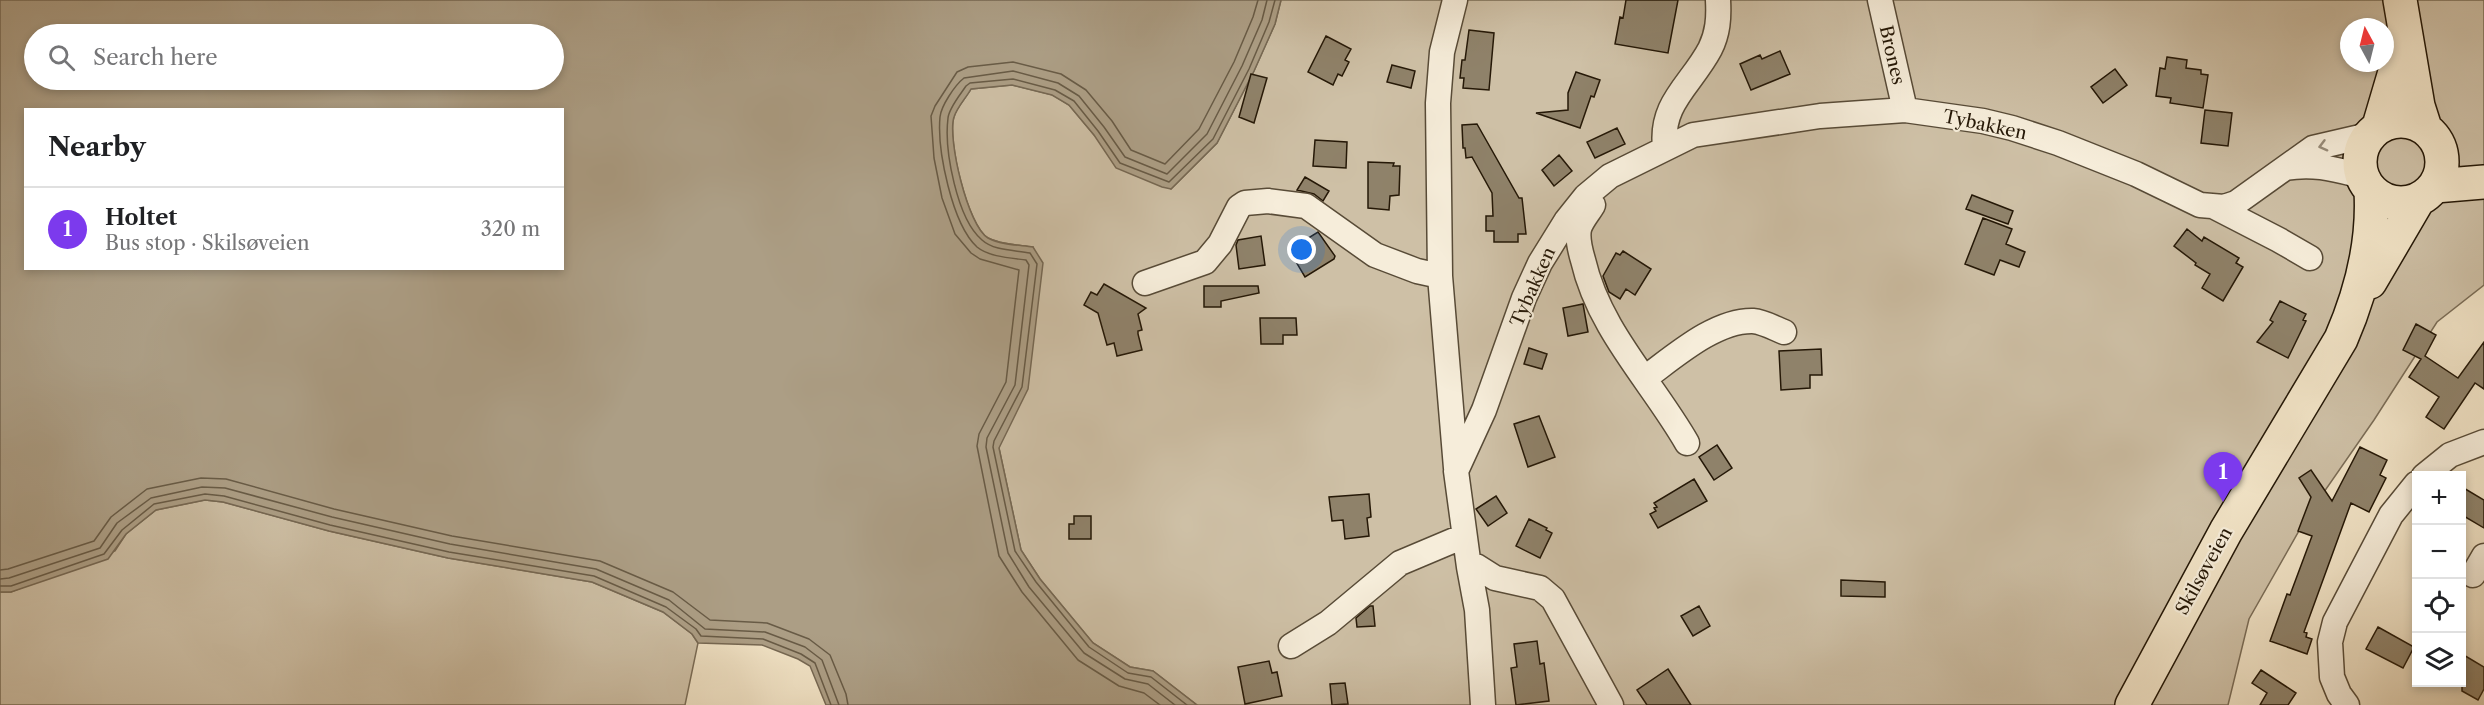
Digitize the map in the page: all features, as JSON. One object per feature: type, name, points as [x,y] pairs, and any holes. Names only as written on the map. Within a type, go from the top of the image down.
[{"type":"main road","points":[[2401,10],[2397,65],[2374,130],[2364,142],[2359,158],[2367,184],[2392,203],[2426,193],[2484,182]]},
{"type":"main road","points":[[2401,10],[2418,106],[2433,138],[2442,168],[2426,193]]},
{"type":"main road","points":[[2374,130],[2394,121],[2405,120],[2433,138],[2484,164]]},
{"type":"main road","name":"Skilsøveien","points":[[2352,315],[2369,248],[2367,184]]},
{"type":"main road","name":"Skilsøveien","points":[[2132,705],[2226,531],[2426,193]]},
{"type":"street","points":[[1455,0],[1442,52],[1438,103],[1440,276],[1456,471],[1468,567],[1477,610],[1483,705]]},
{"type":"street","points":[[1665,147],[1663,130],[1670,106],[1711,48],[1719,25],[1718,0]]},
{"type":"street","name":"Brones","points":[[1880,0],[1905,110]]},
{"type":"street","name":"Tybakken","points":[[1456,471],[1484,410],[1524,298],[1540,263],[1566,220],[1586,196],[1610,176],[1693,135],[1820,116],[1905,110],[1983,121],[2058,143],[2136,174],[2199,205],[2215,207],[2310,258]]},
{"type":"street","points":[[2215,207],[2236,203],[2313,148],[2374,130]]},
{"type":"street","points":[[2282,169],[2305,165],[2326,167],[2367,184]]},
{"type":"street","points":[[1586,196],[1593,205],[1579,227],[1579,245],[1588,282],[1620,345],[1670,413],[1687,443]]},
{"type":"street","points":[[1145,283],[1205,262],[1220,244],[1239,207],[1245,203],[1268,201],[1292,202],[1306,206],[1375,255],[1417,271],[1440,276]]},
{"type":"street","points":[[1645,378],[1696,340],[1729,324],[1761,322],[1784,332]]},
{"type":"street","points":[[2430,471],[2450,455],[2484,442]]},
{"type":"street","points":[[2347,705],[2339,694],[2332,677],[2330,642],[2335,622],[2391,515],[2412,489]]},
{"type":"street","points":[[1291,646],[1328,623],[1400,563],[1464,536]]},
{"type":"street","points":[[1468,567],[1476,566],[1495,578],[1540,588],[1552,599],[1611,705]]},
{"type":"shaded area","points":[[1281,0],[2484,0],[2484,285],[2437,322],[2374,420],[2308,515],[2249,619],[2228,705],[1197,705],[1153,671],[1130,667],[1093,643],[1040,579],[1021,550],[999,448],[1033,247],[999,242],[988,238],[981,231],[973,217],[961,181],[956,162],[953,128],[955,113],[971,89],[1012,85],[1053,95],[1069,105],[1094,135],[1171,189],[1217,143],[1275,24]]},
{"type":"shaded area","points":[[205,500],[223,502],[329,531],[448,558],[592,582],[663,612],[692,634],[698,643],[685,705],[0,705],[0,592],[11,592],[115,551],[126,534],[156,510]]},
{"type":"water","points":[[0,0],[1281,0],[1275,24],[1254,71],[1217,143],[1171,189],[1116,168],[1094,135],[1069,105],[1052,95],[1012,85],[971,89],[954,117],[956,162],[973,217],[981,231],[988,238],[999,242],[1033,247],[1043,263],[1028,389],[999,448],[1021,550],[1040,579],[1093,643],[1130,667],[1153,671],[1197,705],[826,705],[810,666],[798,659],[762,645],[698,643],[692,634],[663,612],[592,582],[448,558],[329,531],[223,502],[205,500],[156,510],[126,534],[108,559],[11,592],[0,592]]},
{"type":"building","points":[[1626,0],[1678,0],[1668,53],[1615,44]]},
{"type":"building","points":[[1469,30],[1494,33],[1489,90],[1463,88],[1464,78],[1460,78]]},
{"type":"building","points":[[1326,36],[1351,49],[1345,60],[1349,62],[1342,76],[1338,74],[1333,85],[1308,72]]},
{"type":"building","points":[[1780,51],[1790,74],[1751,90],[1740,64],[1760,55],[1762,59]]},
{"type":"building","points":[[2167,57],[2187,60],[2186,68],[2201,70],[2201,74],[2208,75],[2203,108],[2170,103],[2171,98],[2156,96],[2160,68],[2165,69]]},
{"type":"building","points":[[1392,65],[1415,71],[1411,88],[1387,82]]},
{"type":"building","points":[[2115,69],[2127,85],[2103,103],[2091,87]]},
{"type":"building","points":[[1576,72],[1600,80],[1594,97],[1591,96],[1580,128],[1536,113],[1568,110],[1568,93]]},
{"type":"building","points":[[1251,74],[1267,78],[1254,123],[1239,117]]},
{"type":"building","points":[[2205,110],[2232,113],[2228,146],[2201,143]]},
{"type":"building","points":[[1477,124],[1519,198],[1522,198],[1526,234],[1518,234],[1518,242],[1494,242],[1494,231],[1486,231],[1486,216],[1493,216],[1492,193],[1472,157],[1466,158],[1465,148],[1463,148],[1462,125]]},
{"type":"building","points":[[1617,128],[1625,144],[1595,158],[1587,142]]},
{"type":"building","points":[[1315,140],[1347,142],[1346,168],[1313,166]]},
{"type":"building","points":[[1559,155],[1572,171],[1554,186],[1542,170]]},
{"type":"building","points":[[1368,162],[1394,163],[1393,166],[1400,166],[1399,195],[1390,196],[1389,210],[1368,208]]},
{"type":"building","points":[[1305,177],[1329,191],[1323,201],[1314,194],[1297,190]]},
{"type":"building","points":[[1972,195],[2013,211],[2008,224],[1966,209]]},
{"type":"building","points":[[1983,218],[2012,229],[2006,244],[2025,252],[2019,267],[2000,260],[1994,275],[1965,264]]},
{"type":"building","points":[[2187,229],[2202,241],[2204,237],[2239,258],[2236,263],[2243,267],[2223,301],[2202,288],[2210,274],[2195,265],[2196,263],[2174,246]]},
{"type":"building","points":[[1318,232],[1335,256],[1334,259],[1305,277],[1289,250]]},
{"type":"building","points":[[1261,236],[1265,265],[1239,269],[1236,245],[1238,240]]},
{"type":"building","points":[[1623,251],[1651,269],[1635,295],[1626,289],[1620,299],[1609,292],[1603,276],[1616,253],[1620,255]]},
{"type":"building","points":[[1104,284],[1146,308],[1138,314],[1142,330],[1138,331],[1138,334],[1142,350],[1117,356],[1114,343],[1107,345],[1098,313],[1084,305],[1091,292],[1097,295]]},
{"type":"building","points":[[1204,286],[1258,286],[1259,293],[1221,301],[1221,307],[1204,307]]},
{"type":"building","points":[[2280,301],[2306,314],[2303,320],[2306,321],[2288,358],[2257,342],[2273,322],[2270,320]]},
{"type":"building","points":[[1583,304],[1588,332],[1568,336],[1563,308]]},
{"type":"building","points":[[1260,318],[1296,318],[1297,335],[1283,335],[1283,344],[1261,344]]},
{"type":"building","points":[[2416,324],[2436,335],[2425,356],[2458,378],[2484,342],[2484,389],[2475,383],[2444,429],[2426,417],[2439,397],[2409,377],[2421,359],[2403,350]]},
{"type":"building","points":[[1529,348],[1547,354],[1542,369],[1524,364]]},
{"type":"building","points":[[1821,349],[1822,375],[1810,375],[1810,388],[1781,390],[1779,351]]},
{"type":"building","points":[[1539,416],[1555,457],[1528,467],[1514,424]]},
{"type":"building","points":[[1717,445],[1732,468],[1714,480],[1699,457]]},
{"type":"building","points":[[2360,447],[2387,460],[2380,475],[2386,478],[2369,512],[2351,503],[2304,632],[2307,633],[2306,637],[2312,639],[2307,654],[2270,641],[2312,536],[2298,531],[2311,497],[2299,478],[2311,470],[2332,501]]},
{"type":"building","points":[[1694,479],[1707,501],[1658,528],[1650,514],[1656,511],[1654,508],[1657,507],[1654,503]]},
{"type":"building","points":[[2466,489],[2484,500],[2484,528],[2466,517]]},
{"type":"building","points":[[1369,494],[1371,517],[1367,518],[1369,536],[1345,539],[1343,520],[1332,521],[1329,497]]},
{"type":"building","points":[[1496,496],[1507,513],[1488,526],[1476,509]]},
{"type":"building","points":[[1074,516],[1091,516],[1091,539],[1069,539],[1069,524],[1074,524]]},
{"type":"building","points":[[1529,519],[1552,533],[1540,558],[1516,546]]},
{"type":"building","points":[[1841,580],[1885,582],[1885,597],[1841,596]]},
{"type":"building","points":[[1373,606],[1375,626],[1357,627],[1356,618]]},
{"type":"building","points":[[1699,606],[1710,626],[1693,636],[1681,616]]},
{"type":"building","points":[[2378,627],[2412,646],[2412,651],[2403,668],[2366,649]]},
{"type":"building","points":[[1537,641],[1540,664],[1544,663],[1549,701],[1516,705],[1511,668],[1517,667],[1514,644]]},
{"type":"building","points":[[2466,656],[2484,667],[2484,689],[2478,700],[2462,691],[2462,687],[2466,687]]},
{"type":"building","points":[[1269,661],[1272,673],[1277,672],[1282,696],[1245,704],[1238,667]]},
{"type":"building","points":[[1668,669],[1691,705],[1647,705],[1637,690]]},
{"type":"building","points":[[2261,670],[2296,693],[2288,705],[2260,705],[2267,693],[2252,683]]},
{"type":"building","points":[[1345,683],[1348,704],[1332,705],[1330,684]]},
{"type":"place","name":"Holtet","points":[[2223,502]]}]
